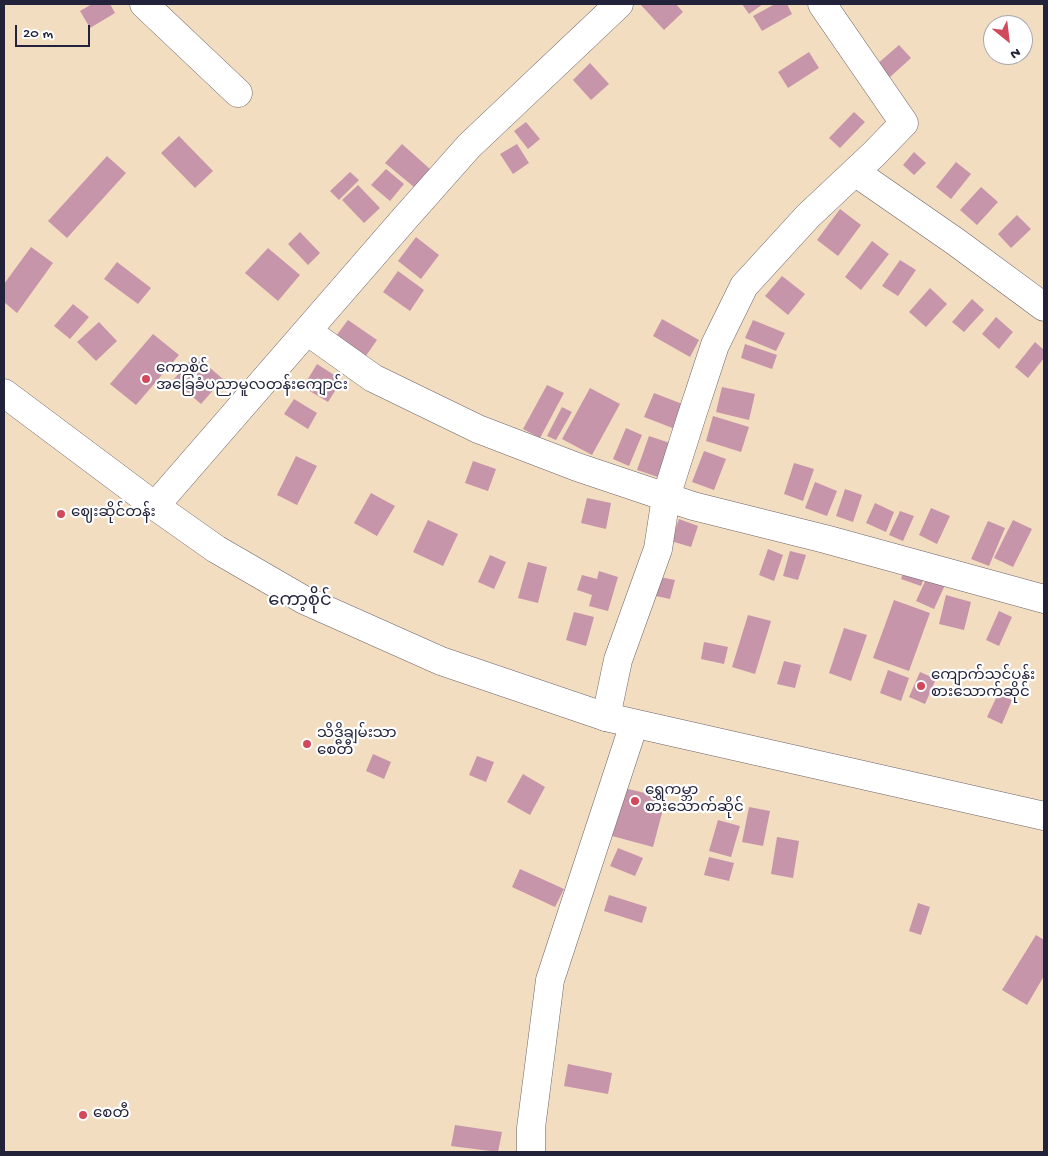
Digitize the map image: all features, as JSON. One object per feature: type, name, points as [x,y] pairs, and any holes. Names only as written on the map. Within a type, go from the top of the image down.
[{"type":"main road","points":[[144,4],[238,94]]},
{"type":"main road","points":[[155,506],[469,146],[619,4]]},
{"type":"main road","points":[[606,717],[618,660],[658,548],[666,497],[715,345],[744,286],[808,216],[904,123],[822,4]]},
{"type":"main road","points":[[855,172],[956,242],[1044,307]]},
{"type":"main road","points":[[307,331],[373,378],[478,429],[577,467],[693,506],[825,539],[1044,599]]},
{"type":"main road","points":[[4,393],[155,506],[216,549],[304,600],[441,661],[606,717],[1044,816]]},
{"type":"main road","points":[[531,1152],[531,1128],[550,980],[634,724]]},
{"type":"building","points":[[92,4],[110,4],[115,13],[90,28],[80,11]]},
{"type":"building","points":[[640,4],[676,4],[683,12],[664,30]]},
{"type":"building","points":[[742,4],[763,4],[749,14]]},
{"type":"building","points":[[775,4],[787,4],[792,14],[762,31],[753,16]]},
{"type":"building","points":[[899,45],[911,58],[889,78],[876,65]]},
{"type":"building","points":[[809,52],[819,68],[788,88],[778,72]]},
{"type":"building","points":[[590,63],[609,84],[591,100],[573,80]]},
{"type":"building","points":[[854,112],[865,122],[840,148],[829,138]]},
{"type":"building","points":[[526,122],[540,139],[528,149],[514,131]]},
{"type":"building","points":[[179,136],[213,171],[195,188],[161,153]]},
{"type":"building","points":[[402,144],[430,169],[414,187],[385,163]]},
{"type":"building","points":[[517,144],[529,163],[513,174],[500,154]]},
{"type":"building","points":[[914,152],[926,163],[914,175],[903,165]]},
{"type":"building","points":[[107,156],[126,173],[67,238],[48,221]]},
{"type":"building","points":[[956,162],[971,174],[951,199],[936,187]]},
{"type":"building","points":[[386,169],[404,184],[390,201],[371,185]]},
{"type":"building","points":[[350,172],[359,180],[339,200],[330,191]]},
{"type":"building","points":[[358,185],[380,208],[364,223],[342,200]]},
{"type":"building","points":[[981,187],[998,202],[977,225],[960,210]]},
{"type":"building","points":[[840,209],[861,225],[838,256],[817,240]]},
{"type":"building","points":[[1017,215],[1031,229],[1011,248],[998,234]]},
{"type":"building","points":[[300,232],[320,253],[308,265],[288,244]]},
{"type":"building","points":[[416,237],[439,255],[421,279],[398,261]]},
{"type":"building","points":[[872,241],[889,254],[861,290],[845,277]]},
{"type":"building","points":[[31,247],[53,263],[17,313],[4,302],[4,284]]},
{"type":"building","points":[[268,248],[300,275],[278,301],[245,273]]},
{"type":"building","points":[[900,260],[916,270],[898,296],[882,286]]},
{"type":"building","points":[[117,262],[151,288],[138,304],[104,279]]},
{"type":"building","points":[[398,271],[424,290],[410,311],[383,292]]},
{"type":"building","points":[[782,276],[805,294],[788,315],[765,296]]},
{"type":"building","points":[[930,288],[947,304],[926,327],[909,312]]},
{"type":"building","points":[[972,299],[984,310],[964,332],[952,322]]},
{"type":"building","points":[[73,304],[89,317],[70,339],[54,326]]},
{"type":"building","points":[[996,317],[1013,332],[999,349],[982,334]]},
{"type":"building","points":[[662,319],[699,340],[690,357],[653,336]]},
{"type":"building","points":[[348,320],[377,340],[363,360],[333,340]]},
{"type":"building","points":[[753,320],[785,333],[776,351],[745,338]]},
{"type":"building","points":[[99,322],[117,341],[96,361],[77,342]]},
{"type":"building","points":[[153,334],[179,355],[136,405],[110,384]]},
{"type":"building","points":[[1035,342],[1044,350],[1044,358],[1028,378],[1015,367]]},
{"type":"building","points":[[745,344],[777,355],[772,369],[741,358]]},
{"type":"building","points":[[195,355],[223,379],[201,404],[173,380]]},
{"type":"building","points":[[317,364],[342,380],[328,402],[303,387]]},
{"type":"building","points":[[547,385],[564,393],[540,438],[523,429]]},
{"type":"building","points":[[722,387],[755,394],[749,420],[716,412]]},
{"type":"building","points":[[590,388],[620,404],[592,455],[562,439]]},
{"type":"building","points":[[654,393],[685,405],[675,429],[644,417]]},
{"type":"building","points":[[294,399],[317,413],[308,429],[284,414]]},
{"type":"building","points":[[562,407],[572,412],[556,440],[547,436]]},
{"type":"building","points":[[713,416],[749,427],[741,452],[706,441]]},
{"type":"building","points":[[626,428],[642,435],[629,466],[613,459]]},
{"type":"building","points":[[649,436],[670,443],[658,477],[637,470]]},
{"type":"building","points":[[704,451],[726,459],[714,490],[692,482]]},
{"type":"building","points":[[296,456],[317,466],[297,505],[277,495]]},
{"type":"building","points":[[473,461],[496,469],[488,491],[465,483]]},
{"type":"building","points":[[794,463],[814,469],[803,501],[784,494]]},
{"type":"building","points":[[815,482],[837,491],[827,516],[805,508]]},
{"type":"building","points":[[845,489],[862,495],[853,522],[836,516]]},
{"type":"building","points":[[371,493],[395,506],[377,536],[354,523]]},
{"type":"building","points":[[587,498],[611,503],[606,529],[581,523]]},
{"type":"building","points":[[875,503],[894,512],[886,532],[866,523]]},
{"type":"building","points":[[931,508],[950,516],[937,544],[919,535]]},
{"type":"building","points":[[900,511],[914,516],[903,541],[889,535]]},
{"type":"building","points":[[679,519],[698,526],[691,547],[671,541]]},
{"type":"building","points":[[428,520],[458,534],[443,566],[413,552]]},
{"type":"building","points":[[1013,520],[1032,529],[1013,567],[994,558]]},
{"type":"building","points":[[988,521],[1005,528],[989,566],[971,559]]},
{"type":"building","points":[[768,549],[783,555],[774,581],[759,575]]},
{"type":"building","points":[[790,551],[806,555],[798,580],[783,576]]},
{"type":"building","points":[[490,555],[506,562],[494,589],[478,582]]},
{"type":"building","points":[[528,562],[547,567],[538,603],[518,598]]},
{"type":"building","points":[[905,568],[925,575],[921,586],[901,579]]},
{"type":"building","points":[[599,571],[618,577],[608,611],[589,606],[592,595],[577,590],[582,575],[597,579]]},
{"type":"building","points":[[655,576],[675,580],[670,599],[651,595]]},
{"type":"building","points":[[927,577],[945,585],[934,609],[916,601]]},
{"type":"building","points":[[946,595],[971,602],[964,630],[939,624]]},
{"type":"building","points":[[894,600],[930,613],[909,671],[873,658]]},
{"type":"building","points":[[999,611],[1012,617],[999,646],[986,640]]},
{"type":"building","points":[[574,612],[594,617],[586,646],[566,640]]},
{"type":"building","points":[[748,615],[771,621],[755,674],[732,667]]},
{"type":"building","points":[[844,628],[867,635],[851,681],[829,673]]},
{"type":"building","points":[[704,642],[728,647],[724,664],[701,659]]},
{"type":"building","points":[[784,661],[801,665],[795,688],[777,684]]},
{"type":"building","points":[[888,670],[909,678],[901,701],[880,693]]},
{"type":"building","points":[[920,672],[936,679],[925,704],[909,697]]},
{"type":"building","points":[[998,694],[1012,700],[1002,724],[987,717]]},
{"type":"building","points":[[373,754],[391,762],[384,779],[366,771]]},
{"type":"building","points":[[477,756],[494,762],[486,782],[469,775]]},
{"type":"building","points":[[523,774],[545,787],[530,815],[507,802]]},
{"type":"building","points":[[624,788],[666,798],[653,847],[612,836]]},
{"type":"building","points":[[749,807],[770,811],[763,846],[742,842]]},
{"type":"building","points":[[718,820],[740,826],[731,857],[709,851]]},
{"type":"building","points":[[777,837],[799,841],[793,878],[771,874]]},
{"type":"building","points":[[618,848],[643,858],[635,876],[610,866]]},
{"type":"building","points":[[709,857],[734,863],[729,881],[704,875]]},
{"type":"building","points":[[520,869],[564,889],[555,907],[512,887]]},
{"type":"building","points":[[609,895],[647,907],[642,923],[604,911]]},
{"type":"building","points":[[918,903],[930,907],[921,935],[909,931]]},
{"type":"building","points":[[1036,935],[1044,940],[1044,976],[1027,1005],[1002,990]]},
{"type":"building","points":[[568,1064],[612,1073],[608,1094],[564,1086]]},
{"type":"building","points":[[455,1125],[502,1132],[498,1152],[451,1146]]},
{"type":"place","name":"ကော့စိုင် အခြေခံပညာမူလတန်းကျောင်း","points":[[146,379]]},
{"type":"place","name":"ဈေးဆိုင်တန်း","points":[[61,514]]},
{"type":"place","name":"ကျောက်သင်ပုန်း စားသောက်ဆိုင်","points":[[921,686]]},
{"type":"place","name":"သိဒ္ဓိချမ်းသာ စေတီ","points":[[307,744]]},
{"type":"place","name":"ရွှေကမ္ဘာ စားသောက်ဆိုင်","points":[[635,801]]},
{"type":"place","name":"စေတီ","points":[[83,1115]]},
{"type":"district","name":"ကော့စိုင်","points":[[300,602]]}]
